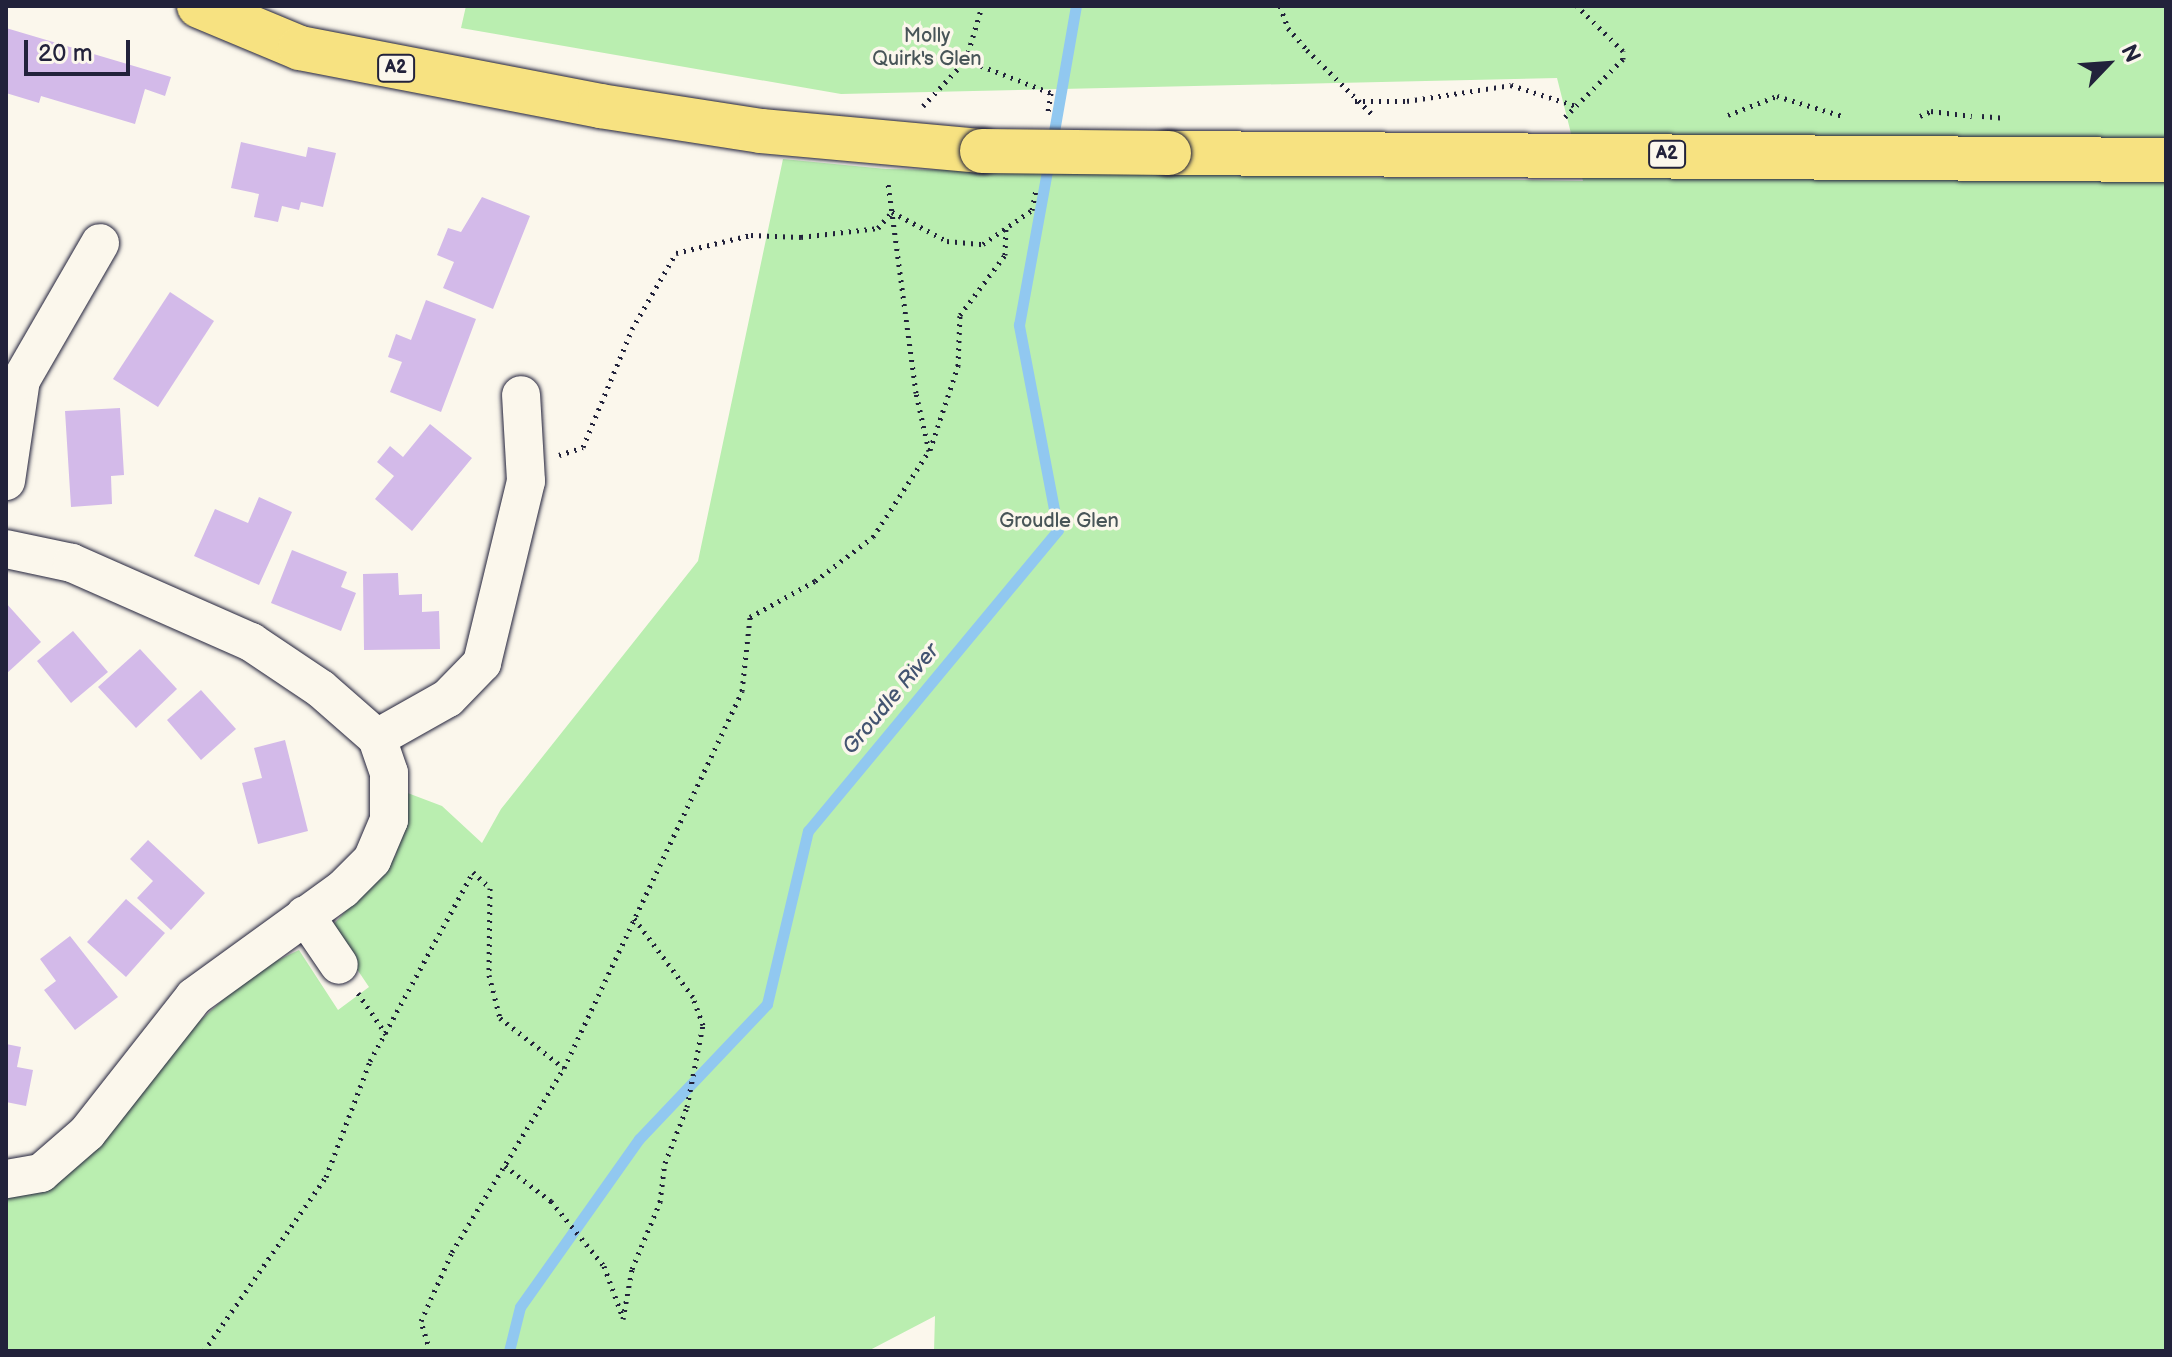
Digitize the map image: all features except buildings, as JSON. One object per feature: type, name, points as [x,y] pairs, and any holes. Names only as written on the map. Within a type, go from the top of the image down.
[{"type":"highway","name":"A2","points":[[199,6],[300,48],[394,68],[615,109],[885,146],[982,151],[2166,160]]},
{"type":"street","points":[[6,481],[21,380],[100,243]]},
{"type":"street","points":[[377,738],[448,698],[482,663],[497,619],[525,469],[521,395]]},
{"type":"street","points":[[6,549],[72,563],[251,642],[321,689],[377,738],[389,773],[389,820],[372,860],[305,915],[194,997],[75,1143],[41,1173],[6,1179]]},
{"type":"street","points":[[305,915],[339,965]]},
{"type":"path","points":[[920,108],[966,60],[982,6]]},
{"type":"path","points":[[1280,6],[1288,28],[1355,101],[1424,153]]},
{"type":"path","points":[[1558,123],[1619,66],[1623,51],[1577,6]]},
{"type":"path","points":[[966,60],[1051,93],[1047,122]]},
{"type":"path","points":[[1355,101],[1407,101],[1511,85],[1576,106]]},
{"type":"path","points":[[885,146],[916,393],[929,451]]},
{"type":"path","points":[[892,212],[947,241],[983,244],[1032,210],[1037,181]]},
{"type":"path","points":[[525,469],[583,447],[632,329],[676,253],[751,235],[801,237],[878,228],[892,212]]},
{"type":"path","points":[[430,1351],[421,1321],[452,1252],[564,1068],[742,691],[750,617],[815,581],[873,537],[929,451],[958,366],[960,315],[1005,255],[1006,228]]},
{"type":"path","points":[[204,1351],[326,1177],[370,1061],[473,872],[490,888],[489,975],[500,1018],[564,1068]]},
{"type":"path","points":[[505,1166],[551,1201],[604,1266],[623,1319],[632,1269],[660,1202],[665,1163],[687,1107],[703,1025],[693,997],[633,917]]},
{"type":"path","points":[[339,965],[386,1035]]},
{"type":"green space","points":[[466,6],[2166,6],[2166,1351],[934,1351],[935,1316],[868,1351],[6,1351],[6,1196],[246,979],[274,962],[299,950],[338,1010],[369,987],[334,935],[333,925],[396,855],[405,792],[442,806],[482,843],[501,809],[698,561],[783,159],[886,169],[1583,181],[1557,78],[841,94],[461,28]]},
{"type":"waterway","name":"Groudle River","points":[[1052,143],[1076,6]]},
{"type":"waterway","name":"Groudle River","points":[[509,1351],[520,1307],[639,1139],[767,1004],[808,831],[1058,530],[1019,325],[1049,160]]},
{"type":"park label","name":"Molly Quirk's Glen","points":[[927,48]]},
{"type":"park label","name":"Groudle Glen","points":[[1059,521]]}]
